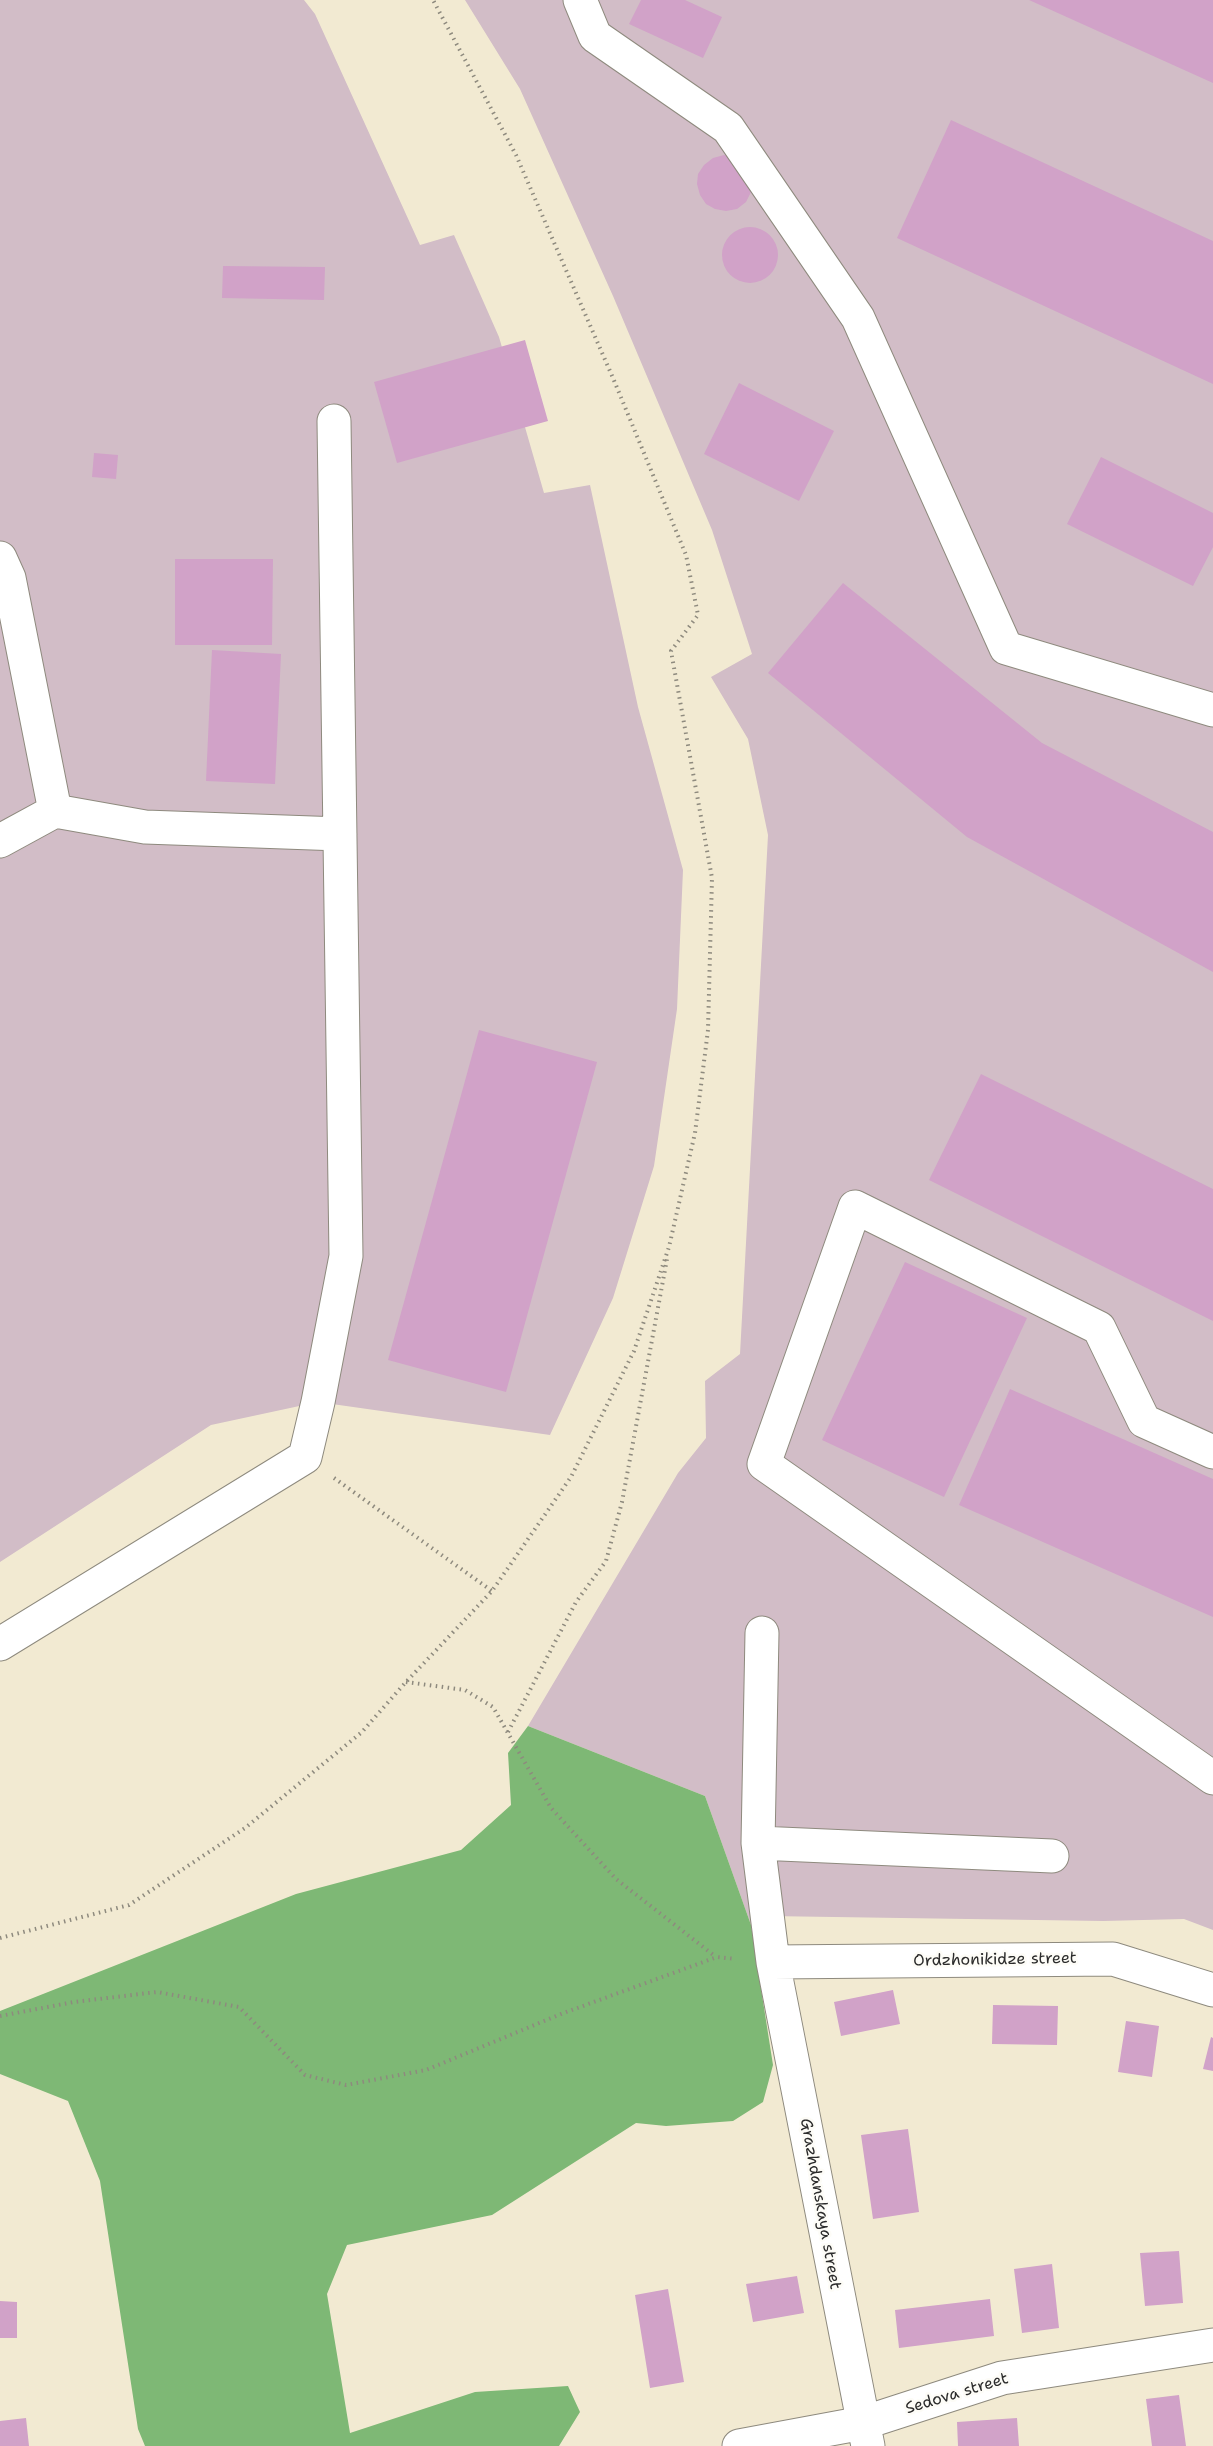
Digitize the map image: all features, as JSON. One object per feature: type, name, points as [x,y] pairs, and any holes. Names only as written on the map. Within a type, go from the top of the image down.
[{"type":"street","points":[[580,0],[595,36],[728,128],[858,318],[1006,648],[1213,710]]},
{"type":"street","points":[[0,1644],[305,1457],[346,1256],[334,421]]},
{"type":"street","points":[[0,558],[9,578],[55,811]]},
{"type":"street","points":[[0,841],[55,811],[145,828],[340,834]]},
{"type":"street","points":[[1213,1452],[1144,1421],[1099,1328],[855,1207],[764,1464],[1213,1778]]},
{"type":"street","name":"Grazhdanskaya street","points":[[762,1633],[758,1843],[773,1962],[865,2435]]},
{"type":"street","points":[[758,1843],[1052,1856]]},
{"type":"street","name":"Ordzhonikidze street","points":[[773,1962],[1113,1959],[1213,1990]]},
{"type":"street","name":"Sedova street","points":[[739,2446],[865,2435],[1002,2378],[1213,2345]]},
{"type":"path","points":[[433,0],[516,155],[613,378],[686,555],[698,615],[671,651],[712,878],[708,1030],[695,1133],[669,1247],[622,1502],[606,1561],[576,1602],[507,1732]]},
{"type":"path","points":[[0,1938],[129,1905],[245,1828],[362,1732],[492,1591],[571,1478],[634,1351],[669,1247]]},
{"type":"path","points":[[305,1457],[492,1591]]},
{"type":"path","points":[[406,1682],[465,1690],[493,1707],[550,1808],[616,1879],[717,1958]]},
{"type":"path","points":[[0,2016],[74,2002],[156,1992],[238,2007],[305,2075],[346,2085],[426,2070],[561,2014],[717,1958],[773,1962]]},
{"type":"shaded area","points":[[0,0],[304,0],[315,14],[420,245],[454,235],[499,337],[544,493],[590,485],[638,707],[683,870],[677,1009],[654,1166],[613,1298],[550,1435],[318,1402],[211,1425],[0,1562]]},
{"type":"shaded area","points":[[465,0],[1213,0],[1213,1930],[1184,1919],[1103,1921],[767,1916],[751,1925],[705,1796],[528,1726],[678,1473],[706,1438],[705,1381],[740,1354],[768,835],[748,739],[711,677],[752,654],[712,530],[613,296],[520,89]]},
{"type":"green space","points":[[528,1726],[705,1796],[751,1925],[773,2065],[763,2102],[733,2121],[666,2126],[636,2123],[492,2215],[347,2245],[327,2294],[350,2433],[475,2392],[568,2386],[580,2412],[559,2446],[145,2446],[138,2429],[100,2181],[68,2101],[0,2074],[0,2011],[296,1894],[461,1850],[511,1805],[508,1753]]},
{"type":"building","points":[[641,0],[685,0],[722,17],[703,58],[629,24]]},
{"type":"building","points":[[1029,0],[1213,0],[1213,83]]},
{"type":"building","points":[[951,120],[1213,241],[1213,384],[897,238]]},
{"type":"building","points":[[724,155],[734,157],[753,182],[746,202],[737,209],[726,211],[706,204],[697,184],[698,174],[704,165],[713,158]]},
{"type":"building","points":[[750,227],[765,232],[773,240],[778,255],[773,270],[765,278],[750,283],[735,278],[727,270],[722,255],[727,240],[735,232]]},
{"type":"building","points":[[223,266],[325,267],[324,300],[222,298]]},
{"type":"building","points":[[525,340],[548,421],[397,463],[374,382]]},
{"type":"building","points":[[739,383],[834,431],[799,501],[704,454]]},
{"type":"building","points":[[94,453],[118,455],[116,479],[92,477]]},
{"type":"building","points":[[1101,457],[1213,513],[1213,547],[1193,586],[1067,524]]},
{"type":"building","points":[[175,559],[273,559],[272,645],[175,645]]},
{"type":"building","points":[[843,583],[1042,743],[1213,832],[1213,972],[967,837],[768,673]]},
{"type":"building","points":[[212,650],[281,654],[275,784],[206,781]]},
{"type":"building","points":[[479,1030],[597,1062],[506,1392],[388,1360]]},
{"type":"building","points":[[981,1074],[1213,1189],[1213,1321],[929,1180]]},
{"type":"building","points":[[905,1262],[1027,1318],[944,1497],[822,1440]]},
{"type":"building","points":[[1010,1389],[1213,1479],[1213,1617],[959,1505]]},
{"type":"building","points":[[893,1990],[900,2024],[841,2036],[834,2002]]},
{"type":"building","points":[[993,2005],[1058,2006],[1057,2045],[992,2044]]},
{"type":"building","points":[[1126,2021],[1159,2026],[1152,2077],[1118,2072]]},
{"type":"building","points":[[1211,2037],[1213,2038],[1213,2071],[1203,2069]]},
{"type":"building","points":[[908,2129],[919,2212],[873,2219],[861,2135]]},
{"type":"building","points":[[1179,2251],[1183,2303],[1145,2306],[1140,2253]]},
{"type":"building","points":[[1052,2264],[1059,2328],[1022,2333],[1014,2269]]},
{"type":"building","points":[[797,2276],[804,2313],[753,2322],[746,2284]]},
{"type":"building","points":[[668,2289],[684,2382],[650,2388],[635,2295]]},
{"type":"building","points":[[990,2299],[994,2336],[899,2348],[895,2310]]},
{"type":"building","points":[[0,2301],[17,2302],[17,2338],[0,2338]]},
{"type":"building","points":[[1179,2395],[1186,2446],[1152,2446],[1146,2399]]},
{"type":"building","points":[[26,2418],[29,2446],[0,2446],[0,2421]]},
{"type":"building","points":[[1017,2418],[1019,2446],[958,2446],[957,2422]]}]
